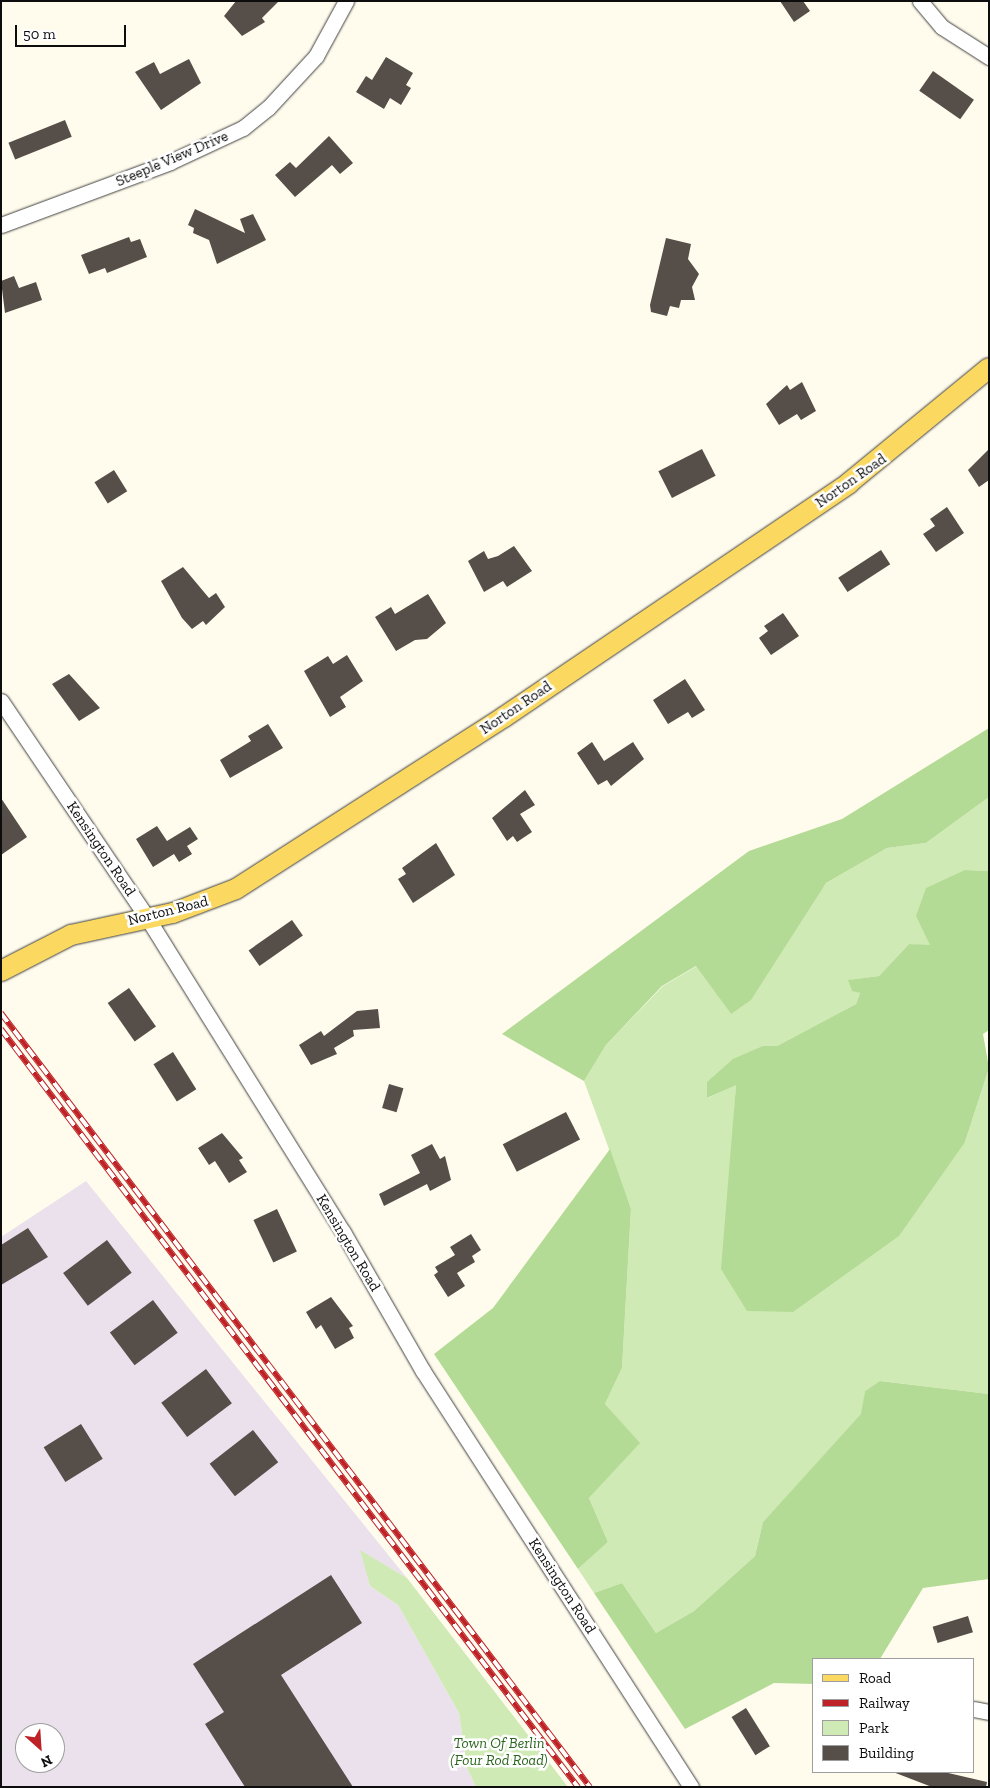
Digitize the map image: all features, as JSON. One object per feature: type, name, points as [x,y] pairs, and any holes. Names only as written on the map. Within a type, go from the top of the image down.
[{"type":"main road","name":"Norton Road","points":[[9,966],[71,935],[148,919],[207,903],[236,889],[480,733],[849,483],[989,368]]},
{"type":"street","name":"Steeple View Drive","points":[[1,225],[170,162],[243,128],[268,108],[316,56],[346,1]]},
{"type":"street","points":[[920,1],[942,28],[989,57]]},
{"type":"street","name":"Kensington Road","points":[[1,701],[148,919],[343,1232],[423,1370],[690,1787]]},
{"type":"street","points":[[975,1709],[989,1712]]},
{"type":"shaded area","points":[[86,1181],[407,1578],[361,1551],[370,1586],[398,1605],[459,1713],[467,1768],[476,1787],[1,1787],[1,1237]]},
{"type":"green space","points":[[989,728],[989,797],[926,843],[887,848],[826,883],[751,1000],[731,1014],[696,966],[662,986],[606,1045],[584,1081],[502,1034],[749,851],[842,819]]},
{"type":"green space","points":[[989,797],[989,871],[965,870],[930,946],[909,944],[879,976],[849,980],[852,990],[860,993],[856,1004],[777,1046],[763,1046],[707,1082],[708,1098],[736,1084],[731,1161],[965,1142],[989,1068],[989,1394],[881,1381],[865,1391],[862,1414],[763,1522],[755,1556],[694,1611],[656,1633],[622,1583],[594,1593],[578,1569],[608,1542],[589,1498],[639,1443],[605,1404],[622,1368],[631,1209],[584,1081],[606,1045],[663,986],[697,966],[731,1014],[826,883],[887,848],[926,843]]},
{"type":"green space","points":[[965,870],[989,871],[989,1030],[983,1034],[989,1068],[965,1142],[899,1236],[793,1312],[747,1311],[721,1269],[736,1085],[707,1098],[707,1082],[733,1059],[763,1046],[777,1046],[856,1004],[860,993],[852,991],[848,980],[879,976],[909,944],[930,945],[916,916],[926,888]]},
{"type":"green space","points":[[610,1149],[631,1209],[622,1368],[605,1404],[640,1443],[589,1498],[608,1542],[578,1569],[434,1354],[493,1308]]},
{"type":"green space","points":[[880,1381],[989,1394],[989,1579],[923,1588],[881,1658],[812,1658],[812,1684],[774,1683],[685,1729],[594,1593],[622,1583],[656,1633],[694,1611],[755,1556],[763,1522],[861,1414],[865,1391]]},
{"type":"green space","name":"Town Of Berlin (Four Rod Road)","points":[[360,1550],[407,1578],[568,1787],[476,1787],[467,1768],[459,1713],[398,1605],[370,1586]]},
{"type":"building","points":[[236,1],[279,1],[262,18],[265,22],[242,36],[224,16]]},
{"type":"building","points":[[780,1],[803,1],[810,11],[794,22]]},
{"type":"building","points":[[386,57],[413,73],[406,85],[411,88],[401,105],[390,98],[384,109],[356,92],[366,76],[372,80]]},
{"type":"building","points":[[189,59],[201,83],[161,110],[135,72],[154,62],[160,74]]},
{"type":"building","points":[[933,71],[974,100],[960,119],[919,91]]},
{"type":"building","points":[[65,120],[72,137],[15,160],[8,143]]},
{"type":"building","points":[[329,136],[353,163],[340,174],[332,165],[295,197],[275,175],[290,162],[296,168]]},
{"type":"building","points":[[195,209],[245,233],[240,219],[253,214],[266,240],[217,264],[209,240],[193,233],[194,228],[188,225]]},
{"type":"building","points":[[129,237],[131,242],[140,239],[147,257],[107,273],[105,268],[89,274],[81,255]]},
{"type":"building","points":[[666,238],[691,244],[688,259],[699,274],[692,287],[695,300],[681,300],[679,308],[670,306],[667,316],[651,312],[650,305]]},
{"type":"building","points":[[14,276],[19,288],[36,282],[42,300],[5,313],[1,281]]},
{"type":"building","points":[[802,382],[816,411],[801,420],[797,414],[779,425],[766,404],[787,385],[790,390]]},
{"type":"building","points":[[702,449],[716,476],[672,498],[658,471]]},
{"type":"building","points":[[989,449],[989,480],[979,487],[968,470]]},
{"type":"building","points":[[114,470],[127,491],[108,503],[94,482]]},
{"type":"building","points":[[947,507],[964,533],[936,552],[923,534],[935,526],[930,519]]},
{"type":"building","points":[[514,546],[532,571],[507,587],[503,581],[484,592],[468,561],[484,551],[488,559],[498,556]]},
{"type":"building","points":[[881,550],[890,564],[847,592],[838,578]]},
{"type":"building","points":[[183,567],[209,598],[216,593],[225,607],[206,625],[203,621],[192,629],[182,618],[161,581]]},
{"type":"building","points":[[428,594],[446,623],[427,639],[415,640],[396,651],[375,617],[391,607],[395,614]]},
{"type":"building","points":[[783,613],[799,636],[771,655],[759,638],[768,631],[764,626]]},
{"type":"building","points":[[347,655],[363,681],[340,697],[346,707],[330,717],[304,671],[328,656],[333,664]]},
{"type":"building","points":[[69,674],[100,708],[79,721],[52,684]]},
{"type":"building","points":[[685,679],[705,710],[692,718],[688,712],[668,724],[653,700]]},
{"type":"building","points":[[268,724],[283,748],[230,778],[220,760],[251,741],[248,736]]},
{"type":"building","points":[[592,742],[604,761],[633,742],[644,759],[611,786],[607,780],[598,785],[577,753]]},
{"type":"building","points":[[525,790],[535,805],[520,814],[532,832],[517,842],[513,836],[507,841],[492,818]]},
{"type":"building","points":[[1,798],[27,837],[1,855]]},
{"type":"building","points":[[157,826],[167,841],[190,827],[198,839],[187,846],[192,854],[179,862],[174,854],[153,867],[136,839]]},
{"type":"building","points":[[436,843],[455,875],[413,903],[398,879],[406,874],[402,868]]},
{"type":"building","points":[[292,920],[303,936],[259,966],[249,950]]},
{"type":"building","points":[[129,988],[156,1027],[135,1041],[108,1003]]},
{"type":"building","points":[[378,1009],[380,1028],[353,1030],[354,1036],[334,1048],[337,1054],[311,1065],[299,1045],[321,1031],[324,1036],[357,1011]]},
{"type":"building","points":[[173,1052],[196,1089],[177,1102],[153,1064]]},
{"type":"building","points":[[389,1084],[403,1088],[397,1112],[382,1108]]},
{"type":"building","points":[[566,1112],[580,1140],[517,1172],[503,1144]]},
{"type":"building","points":[[222,1133],[243,1158],[239,1160],[247,1172],[229,1183],[215,1161],[209,1165],[198,1148]]},
{"type":"building","points":[[432,1144],[440,1159],[445,1156],[451,1180],[430,1191],[427,1184],[384,1206],[379,1194],[420,1173],[411,1155]]},
{"type":"building","points":[[277,1209],[297,1252],[273,1263],[253,1220]]},
{"type":"building","points":[[28,1228],[48,1257],[1,1285],[1,1245]]},
{"type":"building","points":[[471,1234],[481,1250],[472,1256],[475,1262],[457,1273],[465,1286],[448,1297],[434,1275],[438,1272],[435,1267],[455,1255],[450,1247]]},
{"type":"building","points":[[107,1240],[132,1273],[88,1306],[63,1273]]},
{"type":"building","points":[[331,1297],[353,1326],[349,1328],[354,1338],[335,1349],[321,1325],[316,1329],[306,1312]]},
{"type":"building","points":[[153,1300],[178,1333],[135,1365],[110,1332]]},
{"type":"building","points":[[206,1369],[232,1403],[187,1437],[161,1403]]},
{"type":"building","points":[[81,1424],[103,1459],[65,1482],[44,1447]]},
{"type":"building","points":[[253,1430],[278,1462],[235,1496],[210,1464]]},
{"type":"building","points":[[331,1575],[362,1623],[281,1675],[353,1787],[245,1787],[205,1724],[224,1712],[193,1664]]},
{"type":"building","points":[[968,1616],[973,1632],[938,1643],[933,1627]]},
{"type":"building","points":[[746,1708],[770,1746],[755,1755],[732,1717]]},
{"type":"building","points":[[896,1773],[948,1773],[987,1782],[986,1787],[932,1787]]},
{"type":"railway","points":[[1,1013],[590,1787]]},
{"type":"railway","points":[[1,1029],[578,1787]]}]
